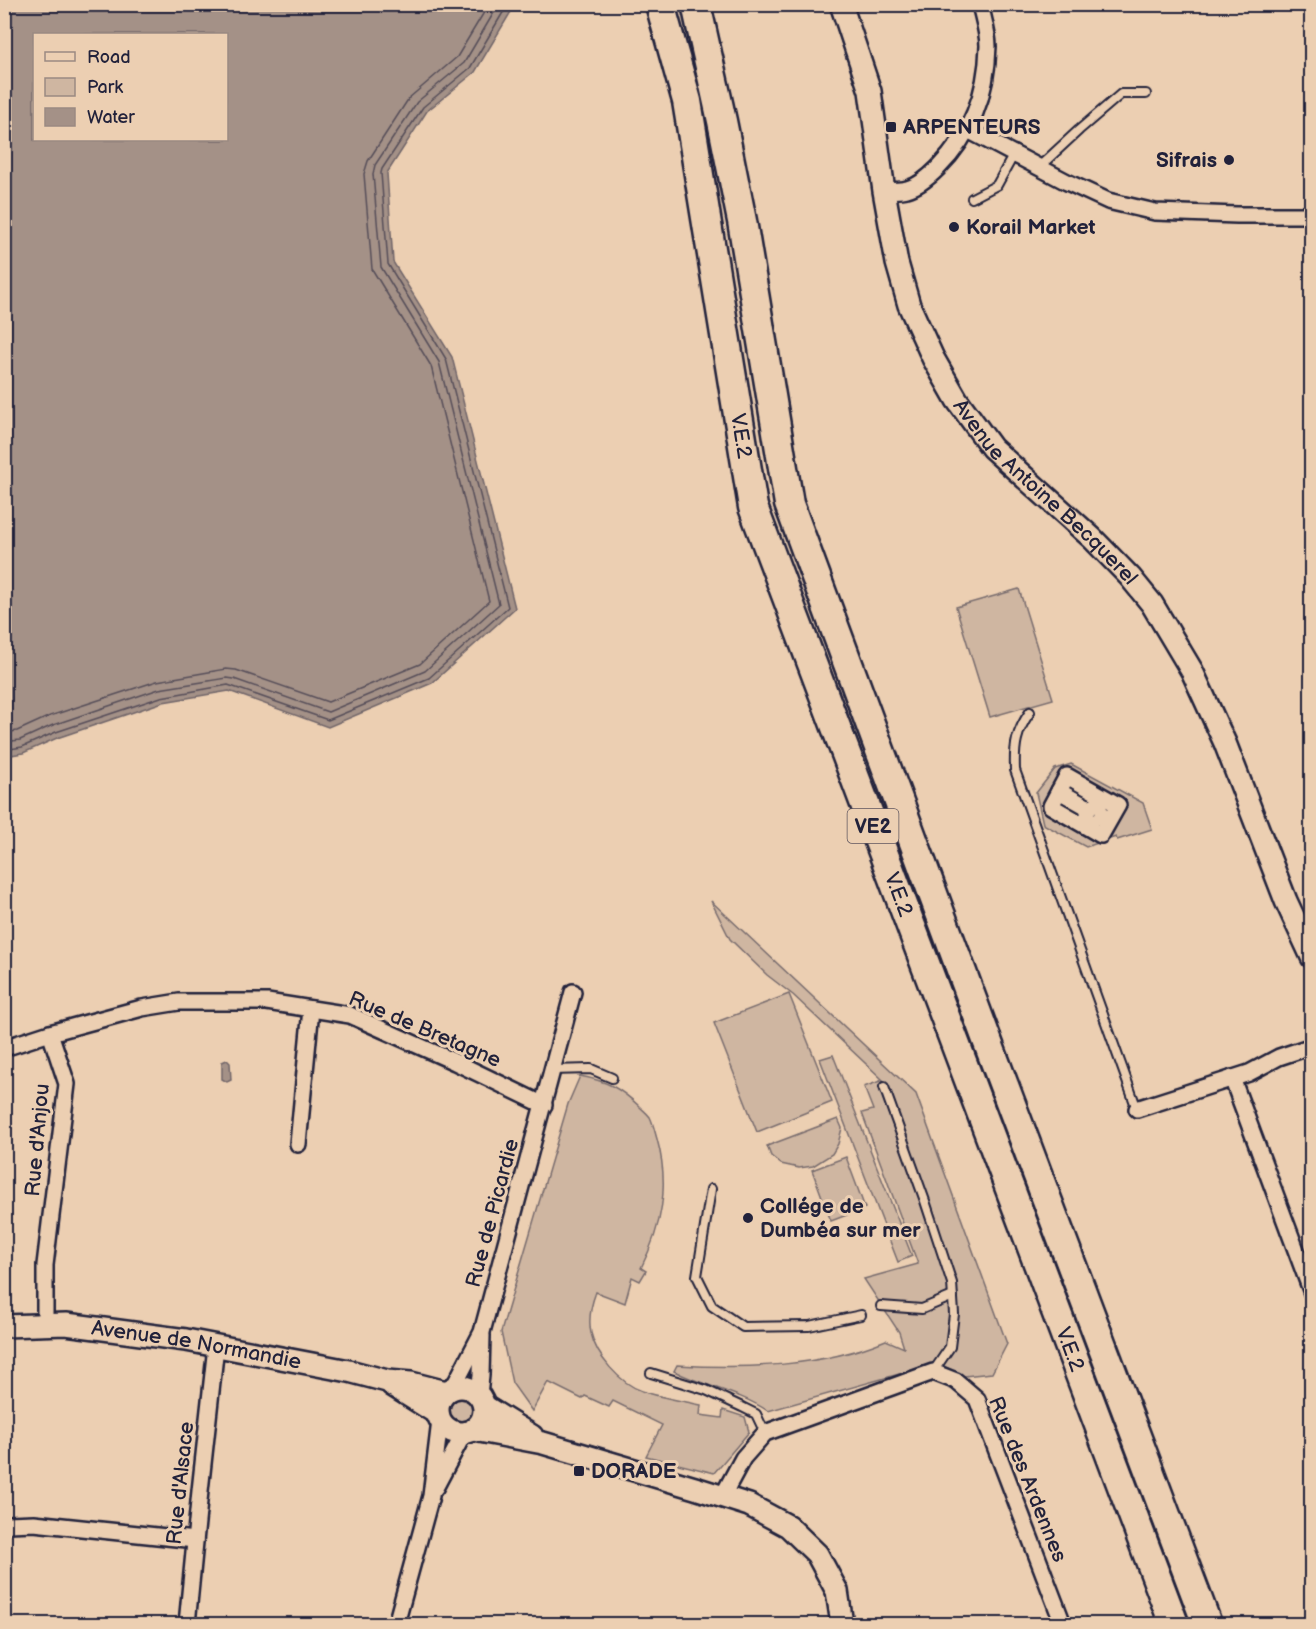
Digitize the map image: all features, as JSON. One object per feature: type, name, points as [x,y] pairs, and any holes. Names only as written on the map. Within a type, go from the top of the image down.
[{"type":"highway","name":"V.E.2","points":[[660,4],[687,101],[753,507],[1174,1624]]},
{"type":"highway","name":"V.E.2","points":[[696,4],[742,221],[789,504],[994,1059],[1207,1624]]},
{"type":"highway","points":[[1185,1565],[1220,1624]]},
{"type":"highway","points":[[1155,1574],[1159,1624]]},
{"type":"street","name":"Avenue Antoine Becquerel","points":[[841,4],[870,91],[897,262],[909,305],[933,358],[957,400],[992,448],[1092,538],[1130,577],[1152,604],[1192,671],[1220,733],[1286,901],[1311,957]]},
{"type":"street","points":[[884,191],[907,189],[931,175],[949,156],[968,130],[984,83],[988,44],[980,4]]},
{"type":"street","points":[[968,130],[1108,201],[1155,212],[1311,215]]},
{"type":"street","points":[[1066,795],[1067,776],[1081,784],[1097,813]]},
{"type":"street","points":[[1066,795],[1097,813]]},
{"type":"street","points":[[1066,795],[1051,806],[1064,814],[1097,813]]},
{"type":"street","name":"Rue de Picardie","points":[[482,1401],[482,1332],[573,992]]},
{"type":"street","name":"Rue de Bretagne","points":[[4,1048],[142,1008],[179,1002],[267,1002],[350,1015],[544,1105]]},
{"type":"street","points":[[298,1144],[311,1009]]},
{"type":"street","name":"Rue d'Anjou","points":[[45,1324],[45,1265],[67,1084],[50,1033]]},
{"type":"street","points":[[1137,1109],[1249,1073],[1279,1057],[1311,1046]]},
{"type":"street","points":[[1232,1078],[1311,1293]]},
{"type":"street","name":"Avenue de Normandie","points":[[4,1326],[45,1324],[77,1326],[186,1340],[349,1371],[387,1381],[449,1390]]},
{"type":"street","name":"Rue de Picardie","points":[[449,1390],[482,1332]]},
{"type":"street","name":"Rue d'Alsace","points":[[187,1624],[216,1346]]},
{"type":"street","points":[[722,1497],[743,1458],[765,1433],[933,1371]]},
{"type":"street","name":"Rue des Ardennes","points":[[933,1371],[956,1381],[977,1399],[1063,1624]]},
{"type":"street","name":"Avenue de Normandie","points":[[387,1381],[439,1417]]},
{"type":"street","points":[[396,1624],[431,1496],[439,1417],[438,1406],[441,1398],[449,1390],[459,1387],[470,1388],[482,1401],[543,1443]]},
{"type":"street","points":[[431,1496],[469,1431],[483,1420],[482,1401]]},
{"type":"street","points":[[439,1417],[450,1431],[457,1433],[469,1431],[543,1443],[749,1505],[788,1526],[817,1554],[837,1591],[842,1624]]},
{"type":"street","points":[[4,1528],[8,1524],[34,1523],[195,1540]]},
{"type":"lane","points":[[1039,167],[1121,94],[1146,94]]},
{"type":"lane","points":[[972,198],[997,185],[1014,154]]},
{"type":"lane","points":[[1030,712],[1014,746],[1015,770],[1137,1109]]},
{"type":"lane","points":[[551,1070],[591,1069],[612,1078]]},
{"type":"lane","points":[[884,1087],[952,1283],[954,1314],[950,1347],[933,1371]]},
{"type":"lane","points":[[711,1189],[697,1276],[712,1306],[743,1327],[810,1326],[861,1315]]},
{"type":"lane","points":[[881,1305],[922,1309],[953,1296]]},
{"type":"lane","points":[[651,1373],[706,1390],[756,1414],[765,1433]]},
{"type":"green space","points":[[1019,589],[1053,699],[990,717],[956,607]]},
{"type":"green space","points":[[1071,764],[1143,803],[1152,829],[1086,847],[1043,824],[1036,793],[1055,769]]},
{"type":"green space","points":[[711,901],[916,1094],[1007,1344],[992,1373],[964,1376],[938,1363],[768,1411],[745,1399],[674,1371],[677,1365],[730,1367],[810,1361],[836,1356],[886,1340],[904,1348],[899,1332],[864,1279],[918,1264],[862,1113],[873,1110],[864,1087],[883,1080],[730,939]]},
{"type":"green space","points":[[789,994],[832,1102],[757,1132],[714,1023]]},
{"type":"green space","points":[[833,1055],[912,1256],[898,1262],[820,1059]]},
{"type":"green space","points":[[580,1076],[613,1086],[649,1116],[657,1139],[663,1173],[659,1221],[641,1268],[646,1271],[640,1281],[632,1277],[625,1303],[596,1292],[590,1317],[594,1342],[610,1368],[625,1382],[642,1391],[701,1405],[700,1415],[722,1418],[723,1410],[745,1417],[749,1432],[714,1473],[646,1456],[662,1425],[613,1401],[609,1407],[585,1396],[582,1399],[548,1382],[532,1411],[512,1383],[501,1332],[568,1104]]},
{"type":"green space","points":[[838,1119],[842,1128],[838,1144],[832,1154],[813,1166],[799,1168],[781,1164],[771,1156],[767,1146]]},
{"type":"green space","points":[[846,1157],[865,1208],[831,1221],[812,1170]]},
{"type":"green space","points":[[461,1395],[472,1399],[476,1410],[472,1421],[461,1425],[450,1421],[446,1410],[450,1399]]},
{"type":"water","points":[[4,5],[515,5],[475,72],[427,111],[387,173],[393,262],[452,357],[515,608],[432,683],[328,727],[229,691],[163,702],[57,738],[23,753],[5,756]]},
{"type":"water","points":[[227,1060],[230,1063],[231,1080],[227,1082],[222,1079],[222,1062]]},
{"type":"place","name":"ARPENTEURS","points":[[891,127]]},
{"type":"place","name":"Sifrais","points":[[1229,160]]},
{"type":"place","name":"Korail Market","points":[[954,227]]},
{"type":"place","name":"Collége de Dumbéa sur mer","points":[[748,1218]]},
{"type":"place","name":"DORADE","points":[[579,1471]]}]
